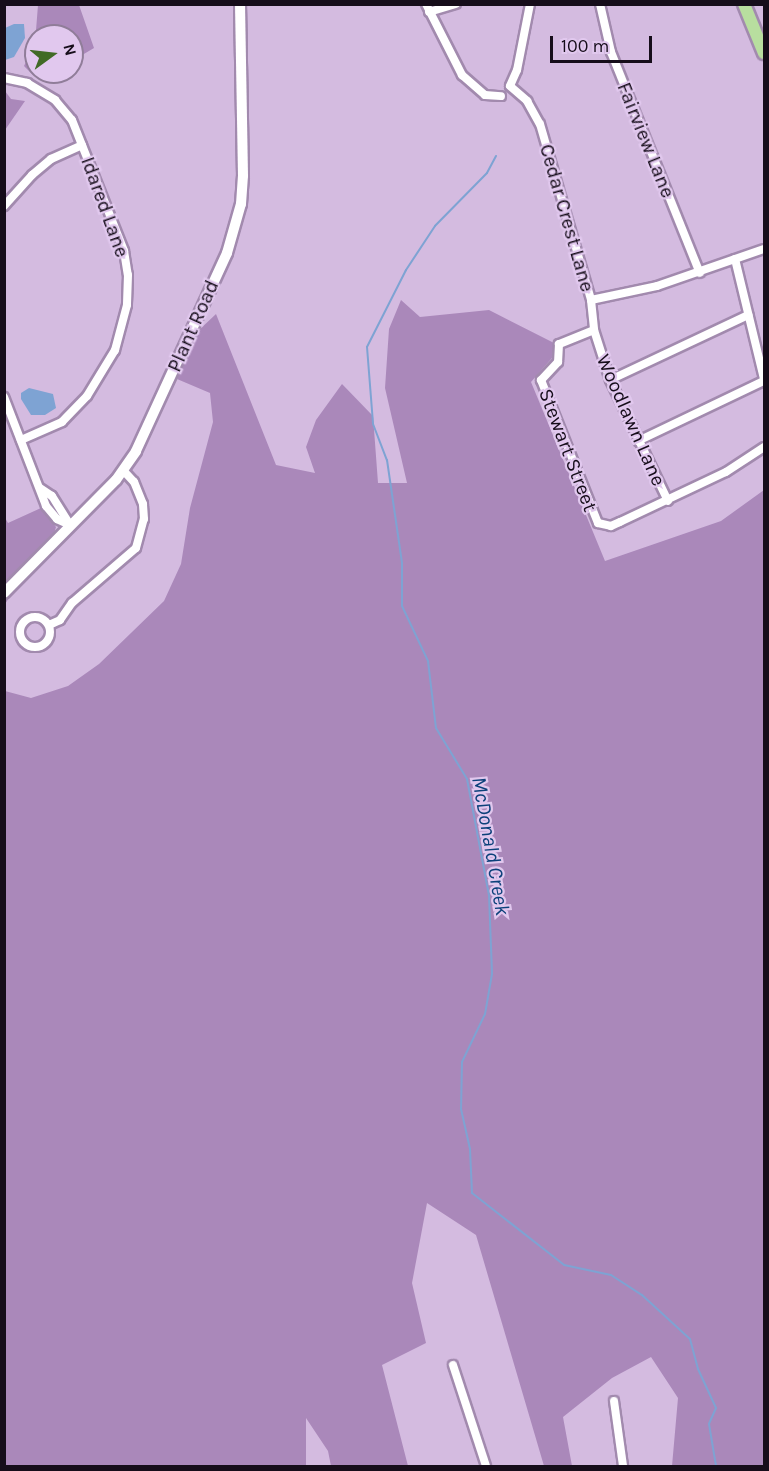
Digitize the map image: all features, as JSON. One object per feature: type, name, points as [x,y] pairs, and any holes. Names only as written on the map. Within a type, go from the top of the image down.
[{"type":"main road","points":[[744,4],[765,53]]},
{"type":"street","name":"Plant Road","points":[[4,593],[123,470],[154,418],[237,221],[243,176],[240,4]]},
{"type":"street","points":[[456,4],[428,8],[462,75],[485,95],[501,96]]},
{"type":"street","name":"Cedar Crest Lane","points":[[530,4],[510,86],[527,101],[540,124],[591,300],[700,273],[765,249]]},
{"type":"street","name":"Fairview Lane","points":[[600,4],[610,52],[700,273]]},
{"type":"street","name":"Idared Lane","points":[[4,78],[27,83],[55,100],[72,120],[124,251],[127,305],[115,350],[87,396],[62,422],[21,440]]},
{"type":"street","points":[[4,206],[38,170],[82,145]]},
{"type":"street","points":[[638,441],[765,380],[735,259]]},
{"type":"street","name":"Woodlawn Lane","points":[[591,300],[594,330],[610,381],[668,501],[765,447]]},
{"type":"street","points":[[610,381],[748,315]]},
{"type":"street","name":"Stewart Street","points":[[594,330],[571,336],[559,344],[558,362],[541,381],[590,513],[598,523],[611,526],[668,501]]},
{"type":"street","points":[[4,397],[40,488],[52,496],[70,525]]},
{"type":"street","points":[[49,625],[60,620],[72,603],[136,548],[144,519],[143,504],[134,482],[123,470]]},
{"type":"street","points":[[453,1365],[486,1467]]},
{"type":"street","points":[[614,1401],[623,1467]]},
{"type":"shaded area","points":[[38,5],[79,5],[94,48],[84,54],[84,24],[36,24]]},
{"type":"shaded area","points":[[5,91],[11,99],[25,101],[5,130]]},
{"type":"shaded area","points":[[401,300],[420,317],[489,310],[554,343],[552,358],[531,382],[605,561],[721,521],[764,490],[764,1466],[672,1466],[678,1398],[651,1357],[612,1378],[563,1417],[572,1466],[544,1466],[476,1235],[427,1203],[412,1283],[426,1343],[382,1365],[408,1466],[331,1466],[328,1451],[306,1418],[306,1466],[5,1466],[5,691],[31,698],[68,686],[99,664],[164,601],[181,564],[190,508],[213,422],[210,393],[177,379],[198,331],[216,314],[276,465],[315,473],[306,447],[316,420],[342,384],[373,416],[378,483],[407,483],[385,388],[389,329]]},
{"type":"shaded area","points":[[41,508],[56,527],[47,558],[21,580],[5,604],[4,516],[8,523]]},
{"type":"water","points":[[14,24],[24,24],[24,40],[14,57],[5,60],[5,28]]},
{"type":"water","points":[[29,388],[53,394],[56,408],[45,415],[31,415],[21,399],[21,393]]},
{"type":"waterway","name":"McDonald Creek","points":[[496,156],[487,173],[435,226],[406,270],[367,347],[373,424],[387,460],[402,563],[402,606],[428,661],[436,728],[467,779],[489,895],[492,974],[485,1014],[462,1062],[461,1109],[470,1149],[472,1193],[564,1265],[611,1275],[642,1295],[690,1339],[698,1369],[716,1408],[709,1424],[716,1466]]}]
